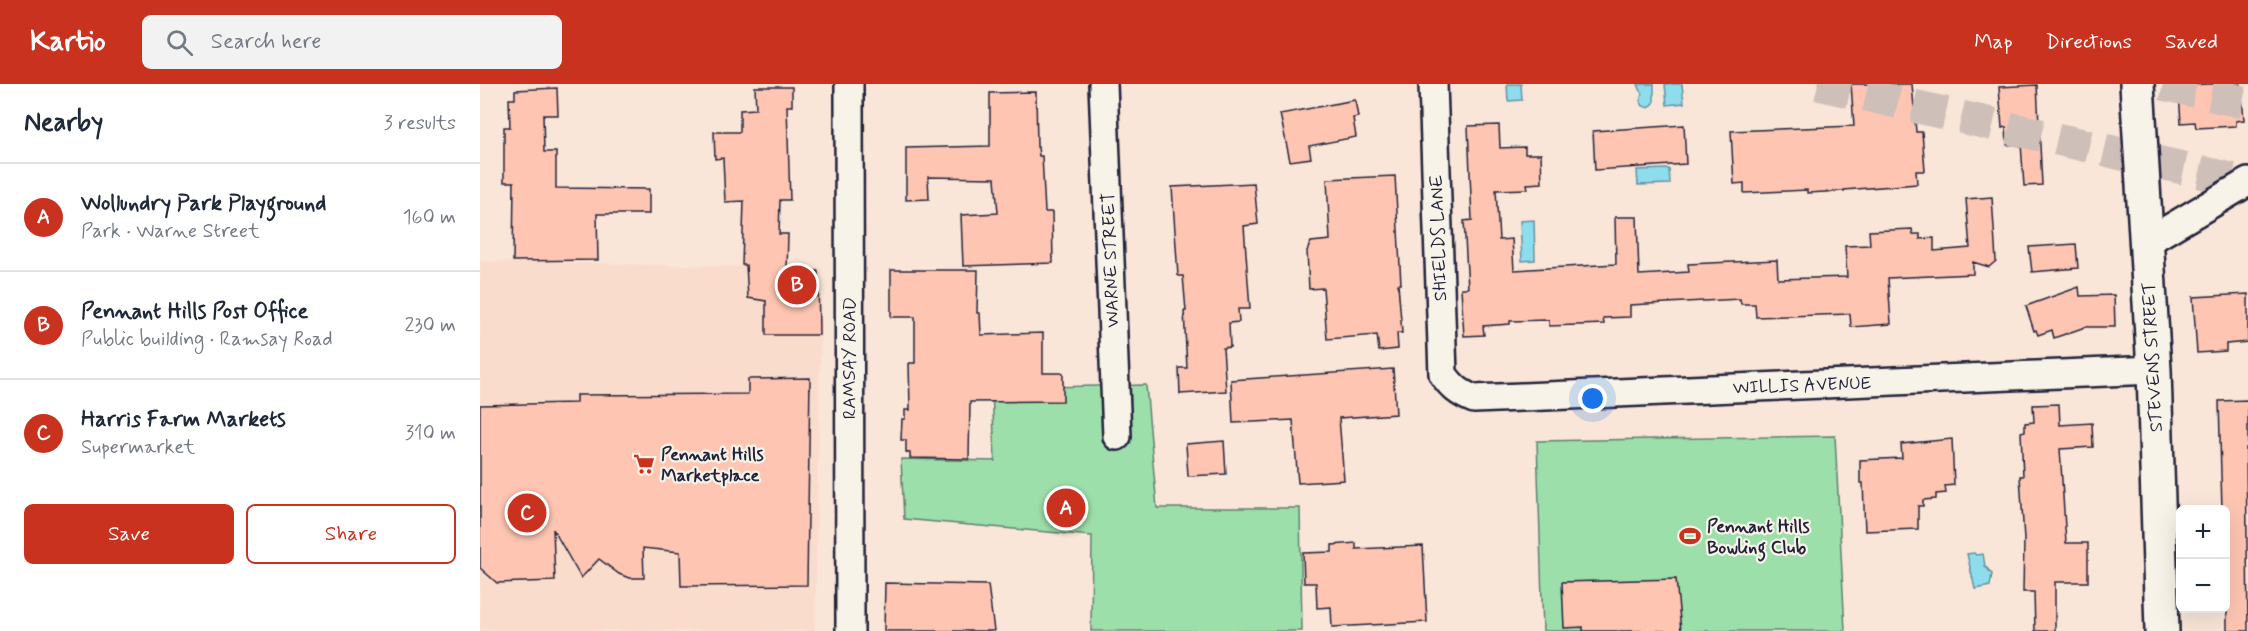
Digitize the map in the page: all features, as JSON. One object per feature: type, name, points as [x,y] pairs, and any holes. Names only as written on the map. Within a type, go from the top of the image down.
[{"type":"street","name":"RAMSAY ROAD","points":[[849,84],[850,631]]},
{"type":"street","name":"WARNE STREET","points":[[1103,84],[1117,436]]},
{"type":"street","name":"SHIELDS LANE","points":[[1433,84],[1443,374],[1453,389]]},
{"type":"street","name":"STEVENS STREET","points":[[2137,84],[2154,370],[2162,631]]},
{"type":"street","points":[[2145,243],[2248,182]]},
{"type":"street","name":"WILLIS AVENUE","points":[[1453,389],[1474,399],[2154,370]]},
{"type":"shaded area","points":[[480,261],[822,268],[815,631],[480,631]]},
{"type":"green space","points":[[1146,385],[1157,508],[1300,508],[1302,631],[1091,631],[1092,536],[904,519],[901,459],[995,461],[992,388]]},
{"type":"green space","name":"Pennant Hills Bowling Club","points":[[1835,436],[1845,631],[1543,631],[1537,441]]},
{"type":"water","points":[[1507,84],[1521,84],[1522,100],[1508,101]]},
{"type":"water","points":[[1638,84],[1654,84],[1654,103],[1649,108],[1643,106],[1640,101],[1642,94]]},
{"type":"water","points":[[1665,84],[1682,84],[1684,103],[1667,105]]},
{"type":"water","points":[[1669,169],[1670,184],[1638,185],[1637,170]]},
{"type":"water","points":[[1534,220],[1535,260],[1522,261],[1520,221]]},
{"type":"water","points":[[1967,554],[1983,554],[1985,566],[1992,574],[1990,586],[1975,589]]},
{"type":"building","points":[[1851,84],[1912,84],[1916,132],[1922,132],[1925,171],[1916,171],[1917,184],[1807,193],[1807,190],[1744,193],[1744,183],[1734,184],[1731,131],[1854,126]]},
{"type":"building","points":[[2241,84],[2244,120],[2236,121],[2236,126],[2196,128],[2195,122],[2181,123],[2179,93],[2188,85]]},
{"type":"building","points":[[2037,85],[2042,185],[2024,186],[2021,144],[2007,145],[2006,127],[2002,128],[1999,87]]},
{"type":"building","points":[[755,87],[792,87],[792,106],[787,106],[790,200],[780,200],[779,234],[788,234],[787,270],[818,271],[819,335],[766,335],[766,301],[748,298],[746,265],[742,265],[744,201],[725,202],[723,158],[715,159],[714,132],[740,132],[740,110],[756,109]]},
{"type":"building","points":[[557,88],[558,115],[543,115],[544,152],[556,152],[556,188],[649,189],[649,214],[597,214],[598,260],[513,261],[514,182],[504,182],[504,127],[510,127],[509,99],[515,99],[515,90]]},
{"type":"building","points":[[1036,92],[1037,147],[1039,156],[1042,156],[1045,212],[1052,212],[1053,263],[963,266],[961,215],[998,213],[995,178],[928,177],[929,199],[906,200],[906,148],[990,146],[990,93]]},
{"type":"building","points":[[1355,100],[1358,117],[1353,118],[1356,137],[1309,146],[1311,158],[1290,161],[1280,114]]},
{"type":"building","points":[[1499,125],[1500,148],[1525,147],[1525,154],[1541,154],[1542,183],[1527,184],[1528,189],[1496,190],[1499,240],[1512,239],[1514,270],[1616,264],[1615,217],[1637,217],[1639,275],[1689,272],[1688,264],[1777,260],[1778,279],[1847,277],[1845,246],[1870,245],[1869,231],[1912,229],[1913,234],[1920,234],[1920,239],[1934,238],[1934,251],[1970,248],[1966,199],[1992,197],[1996,261],[1989,267],[1973,262],[1973,274],[1888,278],[1891,324],[1851,327],[1850,314],[1756,317],[1755,304],[1741,304],[1740,299],[1630,305],[1630,317],[1603,318],[1604,324],[1549,326],[1549,320],[1510,321],[1510,324],[1483,326],[1484,335],[1464,336],[1461,288],[1468,288],[1464,221],[1472,220],[1468,126]]},
{"type":"building","points":[[1684,125],[1686,164],[1595,170],[1593,131]]},
{"type":"building","points":[[1395,176],[1401,284],[1398,284],[1402,333],[1397,333],[1398,349],[1379,351],[1377,335],[1327,339],[1323,288],[1309,289],[1307,251],[1311,242],[1330,240],[1327,179]]},
{"type":"building","points":[[1254,183],[1258,224],[1244,226],[1250,309],[1238,309],[1239,322],[1229,323],[1230,347],[1223,348],[1226,391],[1180,394],[1179,368],[1187,368],[1184,311],[1186,311],[1183,276],[1178,276],[1172,187]]},
{"type":"building","points":[[2076,244],[2078,268],[2032,272],[2029,247]]},
{"type":"building","points":[[891,270],[978,270],[977,313],[980,313],[981,335],[1043,333],[1043,373],[1063,373],[1063,401],[970,402],[969,459],[910,458],[910,453],[906,452],[906,440],[901,440],[902,419],[905,419],[905,410],[910,410],[909,363],[915,363],[915,317],[891,317]]},
{"type":"building","points":[[2079,287],[2080,296],[2114,295],[2115,327],[2085,327],[2054,338],[2052,330],[2038,335],[2036,330],[2034,331],[2026,306]]},
{"type":"building","points":[[2248,294],[2248,342],[2226,344],[2226,351],[2197,353],[2193,297]]},
{"type":"building","points":[[1393,369],[1396,414],[1339,418],[1344,480],[1298,483],[1293,420],[1233,423],[1231,380]]},
{"type":"building","name":"Pennant Hills Marketplace","points":[[810,378],[807,585],[681,586],[680,552],[643,548],[644,578],[629,578],[619,574],[599,559],[581,578],[553,529],[555,581],[497,583],[480,568],[480,405],[576,403],[576,395],[748,394],[748,379]]},
{"type":"building","points":[[2248,400],[2248,448],[2246,448],[2248,631],[2227,631],[2227,613],[2230,613],[2230,505],[2222,505],[2219,401]]},
{"type":"building","points":[[2059,404],[2060,425],[2092,423],[2093,447],[2060,449],[2066,543],[2088,543],[2088,582],[2055,582],[2055,631],[2035,631],[2034,592],[2023,592],[2021,432],[2025,431],[2025,423],[2034,422],[2033,405]]},
{"type":"building","points":[[1952,439],[1954,485],[1945,486],[1946,493],[1936,494],[1936,499],[1923,500],[1923,506],[1918,506],[1918,529],[1865,531],[1860,460],[1902,458],[1901,444]]},
{"type":"building","points":[[1224,441],[1226,474],[1188,476],[1186,444]]},
{"type":"building","points":[[1356,543],[1356,549],[1423,546],[1427,622],[1332,627],[1331,607],[1317,608],[1316,583],[1304,583],[1303,553],[1332,552],[1332,545]]},
{"type":"building","points":[[1676,579],[1681,631],[1583,631],[1583,627],[1564,628],[1562,582]]},
{"type":"building","points":[[885,583],[988,585],[994,631],[884,631]]},
{"type":"tunnel","points":[[1818,84],[2248,183]]},
{"type":"tunnel","points":[[2163,84],[2248,103]]},
{"type":"place","name":"Pennant Hills Post Office","points":[[797,285]]},
{"type":"place","name":"Pennant Hills Marketplace","points":[[644,464]]},
{"type":"place","name":"Wollundry Park Playground","points":[[1066,508]]},
{"type":"place","name":"Harris Farm Markets","points":[[527,513]]},
{"type":"place","name":"Pennant Hills Bowling Club","points":[[1690,536]]}]
